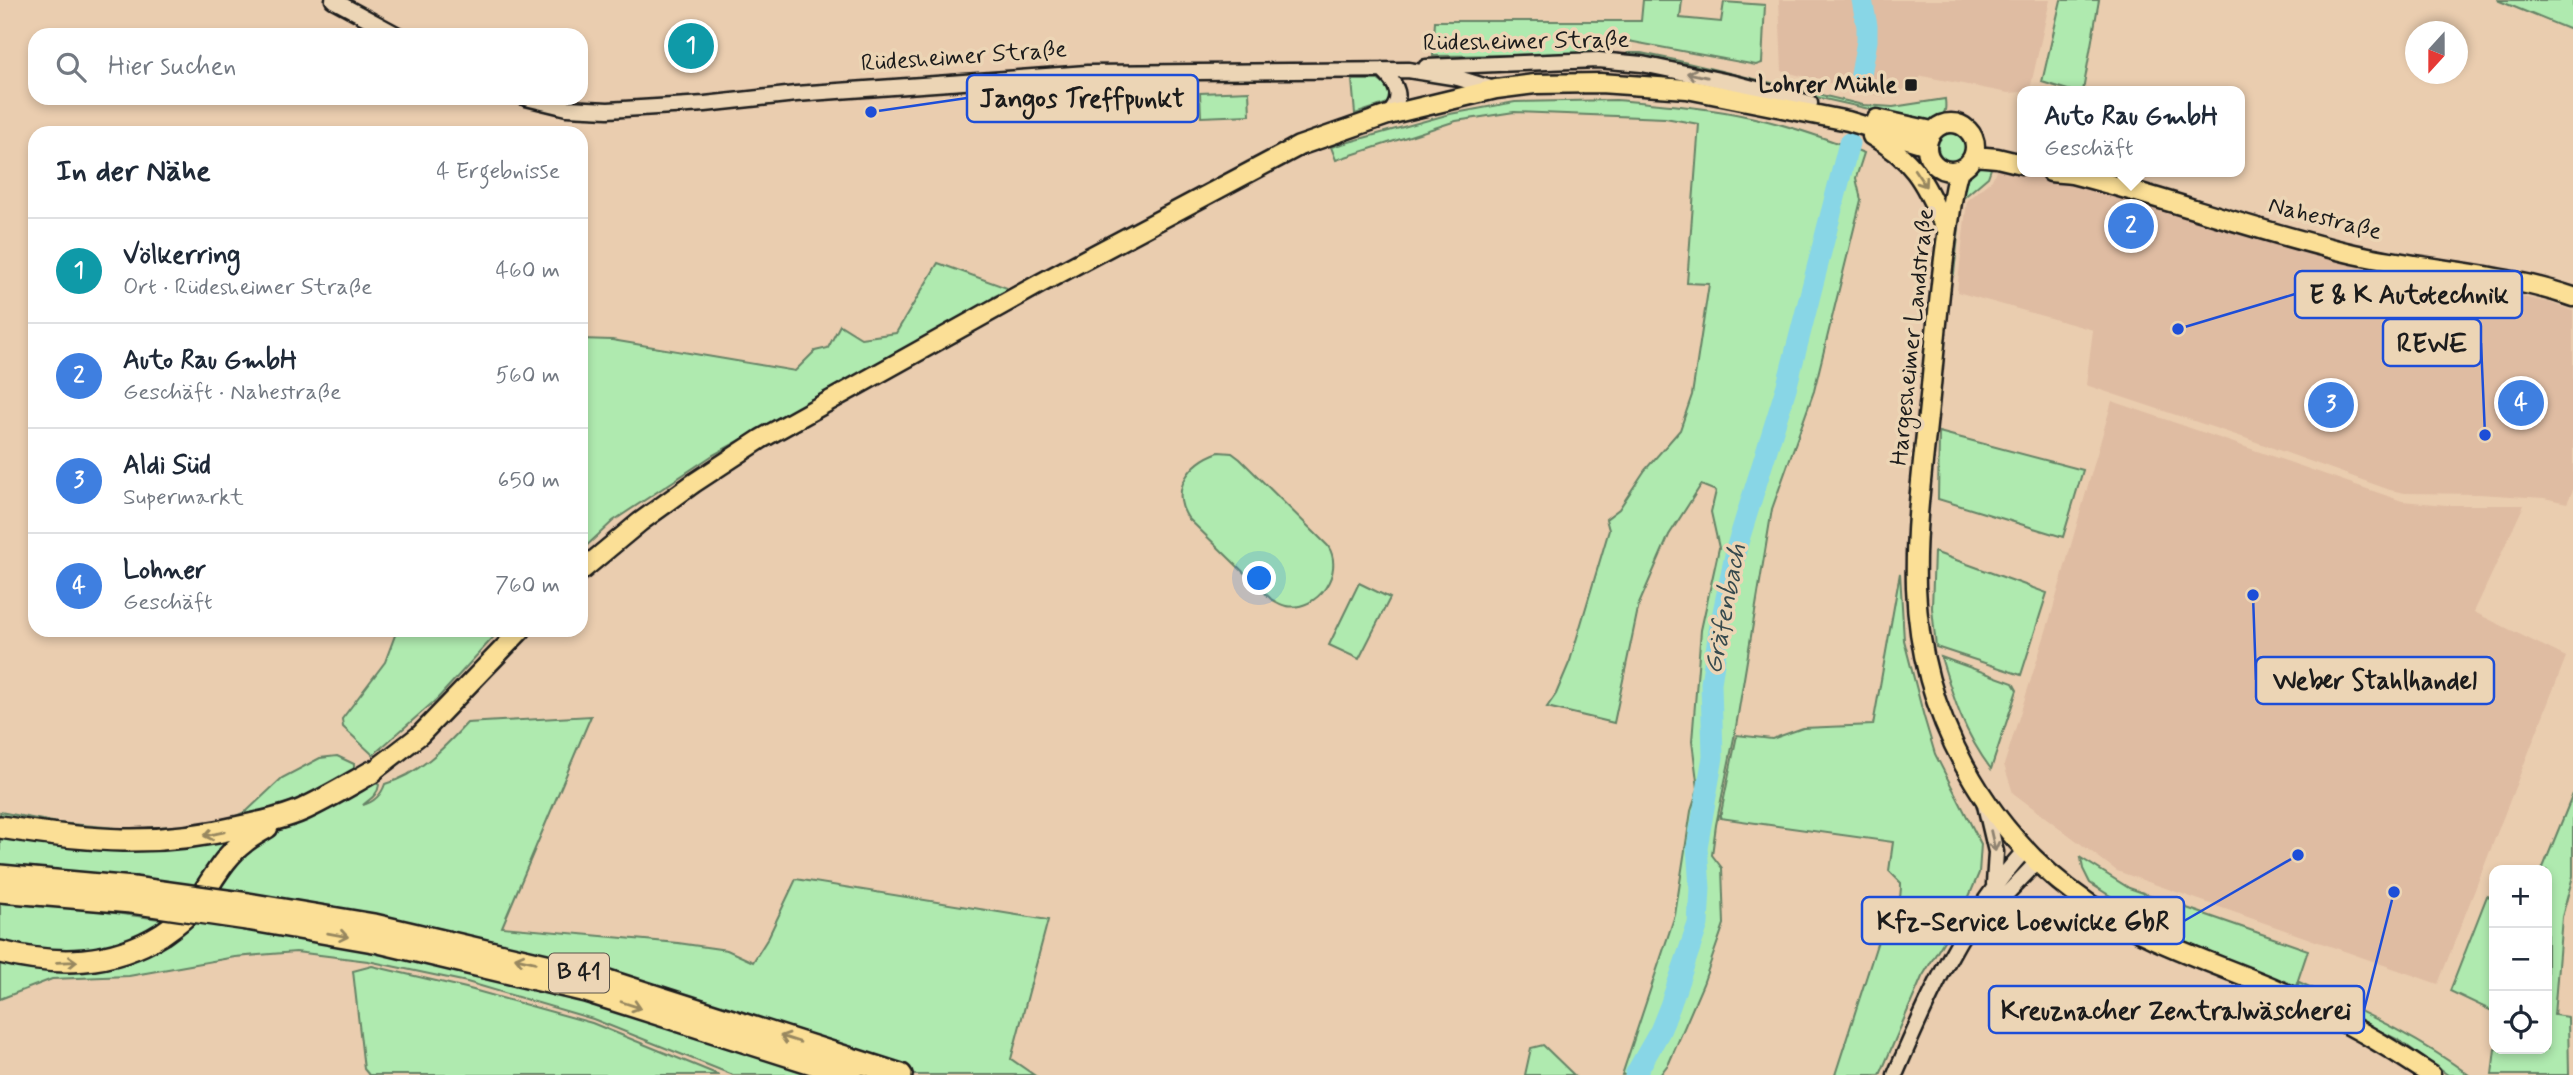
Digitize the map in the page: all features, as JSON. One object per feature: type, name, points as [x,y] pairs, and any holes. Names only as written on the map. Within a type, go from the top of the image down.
[{"type":"highway","points":[[0,827],[109,841],[164,841],[208,835],[280,818],[301,810],[372,772]]},
{"type":"highway","points":[[0,951],[53,962],[88,961],[118,955],[148,942],[173,927],[189,912],[224,862],[242,842],[280,818]]},
{"type":"highway","name":"B 41","points":[[0,876],[248,911],[374,925],[589,975],[901,1075]]},
{"type":"highway","name":"B 41","points":[[0,891],[132,895]]},
{"type":"highway","name":"B 41","points":[[248,911],[586,991],[850,1075]]},
{"type":"main road","points":[[588,565],[640,522],[761,439],[1041,282],[1299,146],[1388,115],[1496,89],[1535,84],[1600,83],[1687,89],[1804,108],[1848,121],[1929,138]]},
{"type":"main road","points":[[1687,89],[1760,103],[1804,108],[1896,149],[1923,181],[1944,225]]},
{"type":"main road","points":[[1954,122],[1965,127],[1974,148],[1970,162],[1950,170],[1930,159],[1929,138],[1942,124],[1954,122]]},
{"type":"main road","points":[[1974,148],[2017,152]]},
{"type":"main road","points":[[1974,148],[2017,163]]},
{"type":"main road","name":"Hargesheimer Landstraße","points":[[1943,258],[1950,170]]},
{"type":"main road","name":"Hargesheimer Landstraße","points":[[1950,170],[1920,510],[1916,589],[1933,692],[1959,758],[1983,797],[2031,856],[2080,897],[2114,919],[2333,1016],[2431,1075]]},
{"type":"main road","name":"Nahestraße","points":[[2080,177],[2354,254],[2512,281],[2573,297]]},
{"type":"main road","points":[[372,772],[420,735],[514,637]]},
{"type":"street","points":[[332,0],[385,28]]},
{"type":"street","name":"Rüdesheimer Straße","points":[[555,105],[608,110],[1046,75],[1408,70],[1434,66],[1598,60],[1682,71],[1804,108]]},
{"type":"street","points":[[1382,70],[1394,81],[1398,91],[1397,103],[1388,115]]},
{"type":"street","name":"Rüdesheimer Straße","points":[[1408,70],[1458,78],[1496,89]]},
{"type":"street","points":[[1983,797],[1996,852],[1994,885]]},
{"type":"street","points":[[1895,1075],[1967,925],[1994,885],[2031,856]]},
{"type":"street","points":[[1951,957],[2031,856]]},
{"type":"shaded area","points":[[1779,0],[2050,0],[2031,85],[2017,86],[2017,92],[2008,93],[1922,76],[1899,93],[1880,96],[1782,71]]},
{"type":"shaded area","points":[[1998,165],[2017,170],[2017,177],[2046,177],[2420,277],[2548,302],[2573,311],[2573,490],[2567,503],[2544,498],[2405,493],[2390,490],[2086,385],[2093,330],[1957,292],[1967,200],[1992,180]]},
{"type":"shaded area","points":[[2112,401],[2402,501],[2446,505],[2524,505],[2474,612],[2566,657],[2438,984],[2117,871],[2013,793],[2004,765],[2052,612]]},
{"type":"green space","points":[[1643,0],[1682,0],[1680,18],[1721,22],[1724,2],[1765,5],[1762,63],[1756,65],[1623,40],[1590,54],[1433,56],[1435,21],[1641,21]]},
{"type":"green space","points":[[2061,0],[2099,0],[2084,86],[2055,86],[2042,82]]},
{"type":"green space","points":[[2497,0],[2573,0],[2573,31]]},
{"type":"green space","points":[[1628,53],[1675,60],[1863,105],[1893,107],[1945,99],[1945,110],[1939,120],[1923,121],[1767,86],[1617,58]]},
{"type":"green space","points":[[1352,80],[1378,80],[1391,89],[1392,96],[1388,103],[1355,114]]},
{"type":"green space","points":[[1249,91],[1250,115],[1201,117],[1200,93]]},
{"type":"green space","points":[[1616,100],[1700,108],[1750,117],[1808,133],[1864,153],[1856,178],[1861,200],[1814,391],[1772,509],[1712,855],[1722,868],[1724,924],[1703,984],[1669,1063],[1660,1075],[1622,1075],[1675,915],[1691,811],[1698,789],[1692,741],[1701,630],[1719,548],[1711,512],[1716,491],[1701,485],[1669,535],[1639,604],[1614,723],[1547,707],[1556,694],[1570,661],[1609,530],[1606,519],[1619,509],[1645,470],[1680,430],[1692,395],[1709,284],[1687,283],[1699,124],[1665,118],[1514,112],[1456,121],[1336,160],[1331,147],[1450,114],[1515,102]]},
{"type":"green space","points":[[1952,133],[1962,137],[1966,147],[1962,157],[1952,161],[1942,157],[1938,147],[1942,137]]},
{"type":"green space","points":[[1993,163],[1988,177],[1962,199],[1954,273],[1951,269],[1963,179],[1978,166]]},
{"type":"green space","points":[[938,263],[1010,289],[993,297],[994,301],[713,455],[613,521],[588,544],[588,339],[612,340],[795,371],[815,351],[828,348],[840,325],[861,338],[896,333]]},
{"type":"green space","points":[[1939,432],[2083,470],[2063,537],[1938,499]]},
{"type":"green space","points":[[1219,452],[1232,453],[1240,459],[1328,546],[1332,556],[1331,578],[1318,597],[1298,606],[1286,606],[1271,599],[1188,518],[1181,497],[1186,478],[1199,462]]},
{"type":"green space","points":[[1934,552],[2047,593],[2021,675],[1936,647],[1932,608]]},
{"type":"green space","points":[[1900,573],[1904,640],[1924,717],[1935,754],[1981,844],[1979,873],[1965,906],[1922,977],[1880,1075],[1835,1075],[1885,919],[1896,908],[1900,899],[1901,883],[1889,871],[1893,842],[1720,818],[1737,735],[1772,739],[1803,728],[1873,725]]},
{"type":"green space","points":[[1359,583],[1390,598],[1359,659],[1329,645]]},
{"type":"green space","points":[[394,637],[494,637],[437,699],[373,755],[343,727],[342,719],[385,662]]},
{"type":"green space","points":[[1941,657],[2013,683],[2017,690],[1991,769],[1967,729],[1955,702]]},
{"type":"green space","points":[[591,716],[502,927],[678,943],[727,950],[753,962],[768,938],[796,879],[1048,920],[1011,1059],[1034,1075],[733,1075],[593,1019],[467,982],[368,961],[296,952],[235,957],[129,976],[52,979],[0,999],[0,957],[140,952],[244,846],[372,780],[379,785],[377,791],[363,805],[371,802],[377,798],[385,784],[419,767],[440,751],[467,723]]},
{"type":"green space","points":[[337,756],[354,764],[354,770],[276,808],[249,817],[192,830],[134,833],[0,820],[0,812],[58,823],[129,829],[221,823],[247,811],[282,778],[320,758]]},
{"type":"green space","points":[[2573,794],[2573,876],[2562,917],[2554,1015],[2568,1017],[2569,1075],[2492,1075],[2494,1054],[2552,1054],[2552,865],[2544,865]]},
{"type":"green space","points":[[234,833],[202,891],[0,871],[0,834]]},
{"type":"green space","points":[[2081,858],[2129,888],[2308,950],[2295,989],[2171,935],[2090,883]]},
{"type":"green space","points":[[2487,896],[2489,897],[2489,1010],[2450,991]]},
{"type":"green space","points":[[0,901],[174,921],[114,954],[0,949]]},
{"type":"green space","points":[[372,966],[466,988],[592,1023],[719,1075],[369,1075],[364,1069],[353,971]]},
{"type":"green space","points":[[2299,982],[2408,1036],[2469,1075],[2448,1075],[2399,1040],[2296,991]]},
{"type":"green space","points":[[1543,1045],[1574,1075],[1525,1075],[1531,1048]]},
{"type":"waterway","name":"Gräfenbach","points":[[1860,80],[1867,41],[1862,0]]},
{"type":"waterway","name":"Gräfenbach","points":[[1635,1075],[1660,1031],[1698,924],[1700,888],[1697,847],[1713,757],[1711,683],[1719,631],[1737,546],[1787,385],[1849,143]]},
{"type":"place","name":"Völkerring","points":[[691,46]]},
{"type":"place","name":"Lohrer Mühle","points":[[1911,85]]},
{"type":"place","name":"Jangos Treffpunkt","points":[[871,112]]},
{"type":"place","name":"Auto Rau GmbH","points":[[2131,226]]},
{"type":"place","name":"E & K Autotechnik","points":[[2178,329]]},
{"type":"place","name":"Lohner","points":[[2521,403]]},
{"type":"place","name":"Aldi Süd","points":[[2331,405]]},
{"type":"place","name":"REWE","points":[[2485,435]]},
{"type":"place","name":"Weber Stahlhandel","points":[[2253,595]]},
{"type":"place","name":"Kfz-Service Loewicke GbR","points":[[2298,855]]},
{"type":"place","name":"Kreuznacher Zentralwäscherei","points":[[2394,892]]}]
